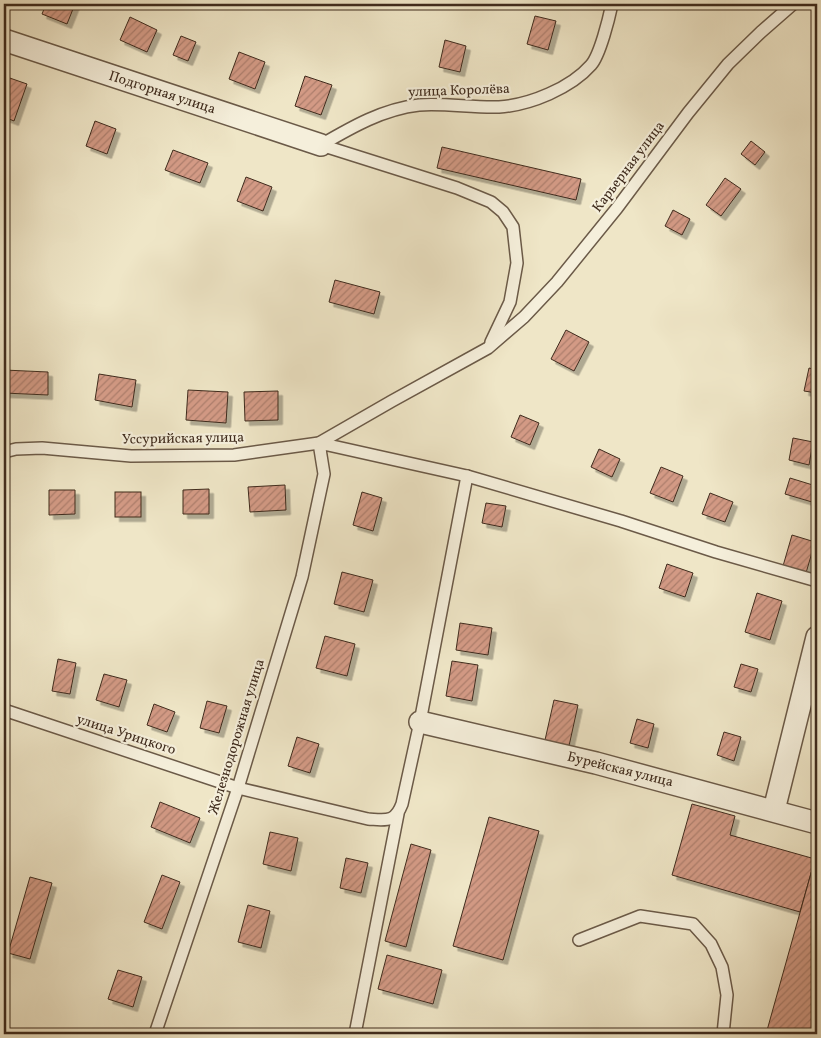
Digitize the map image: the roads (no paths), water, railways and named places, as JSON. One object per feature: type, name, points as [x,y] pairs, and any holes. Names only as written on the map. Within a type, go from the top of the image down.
[{"type":"street","name":"Подгорная улица","points":[[4,40],[321,145]]},
{"type":"street","points":[[774,810],[817,637]]},
{"type":"street","name":"Бурейская улица","points":[[420,722],[596,763],[817,823]]},
{"type":"lane","name":"улица Королёва","points":[[321,145],[353,126],[387,112],[419,105],[500,107],[532,102],[560,88],[592,64],[607,27],[612,4]]},
{"type":"lane","name":"Карьерная улица","points":[[488,348],[524,316],[557,282],[617,208],[688,112],[728,64],[793,4]]},
{"type":"lane","points":[[321,145],[457,188],[491,202],[503,212],[513,227],[517,263],[510,302],[488,348]]},
{"type":"lane","name":"Уссурийская улица","points":[[4,452],[16,449],[42,448],[130,456],[234,455],[320,443],[488,348]]},
{"type":"lane","points":[[320,443],[467,476],[621,521],[716,552],[817,580]]},
{"type":"lane","name":"Железнодорожная улица","points":[[154,1034],[238,788],[302,576],[324,474],[320,443]]},
{"type":"lane","points":[[355,1034],[398,814],[402,804],[420,722],[467,476]]},
{"type":"lane","name":"улица Урицкого","points":[[4,710],[238,788],[368,819],[388,820],[398,814]]},
{"type":"lane","points":[[579,940],[640,916],[693,924],[711,944],[722,967],[727,995],[723,1034]]}]
